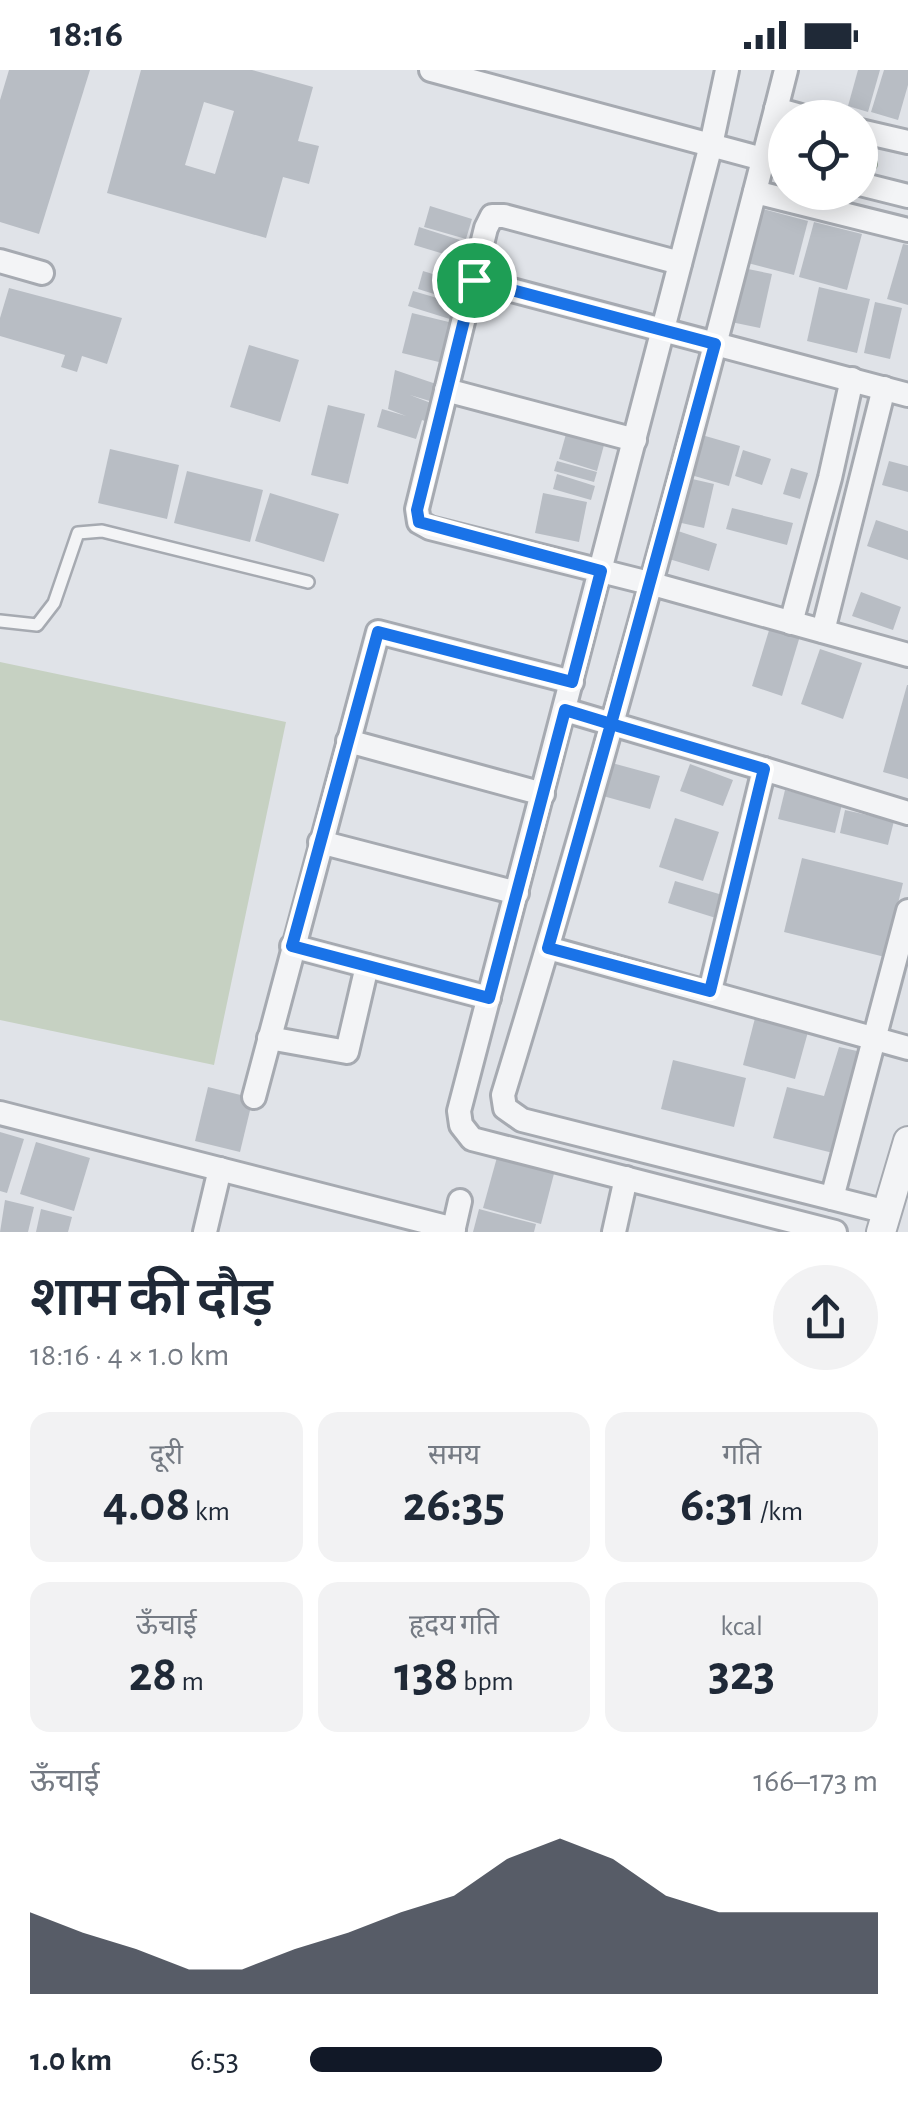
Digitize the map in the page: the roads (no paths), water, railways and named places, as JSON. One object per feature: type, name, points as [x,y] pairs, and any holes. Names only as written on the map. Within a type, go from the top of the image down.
[{"type":"street","points":[[431,70],[768,160]]},
{"type":"street","points":[[727,70],[601,571],[458,1111],[461,1124],[472,1138],[835,1232]]},
{"type":"street","points":[[778,100],[786,70]]},
{"type":"street","points":[[878,134],[908,142]]},
{"type":"street","points":[[768,171],[754,192],[611,724],[503,1095],[505,1108],[522,1120],[832,1198],[884,1222],[908,1141]]},
{"type":"street","points":[[878,188],[908,196]]},
{"type":"street","points":[[754,192],[908,230]]},
{"type":"street","points":[[680,263],[492,216],[417,510],[419,522],[908,655]]},
{"type":"street","points":[[0,261],[42,272]]},
{"type":"street","points":[[474,280],[908,394]]},
{"type":"street","points":[[791,623],[852,380]]},
{"type":"street","points":[[823,632],[884,388]]},
{"type":"street","points":[[446,390],[634,440]]},
{"type":"street","points":[[254,1096],[378,632],[572,682]]},
{"type":"street","points":[[565,710],[908,813]]},
{"type":"street","points":[[348,740],[543,794]]},
{"type":"street","points":[[710,991],[764,769]]},
{"type":"street","points":[[320,842],[517,893]]},
{"type":"street","points":[[832,1198],[908,911]]},
{"type":"street","points":[[292,946],[489,998]]},
{"type":"street","points":[[548,948],[908,1048]]},
{"type":"street","points":[[269,1038],[347,1052],[367,966]]},
{"type":"street","points":[[0,1113],[453,1231],[460,1202]]},
{"type":"street","points":[[206,1232],[220,1169]]},
{"type":"street","points":[[614,1232],[626,1178]]},
{"type":"lane","points":[[0,621],[37,624],[54,602],[78,534],[102,531],[308,582]]}]
